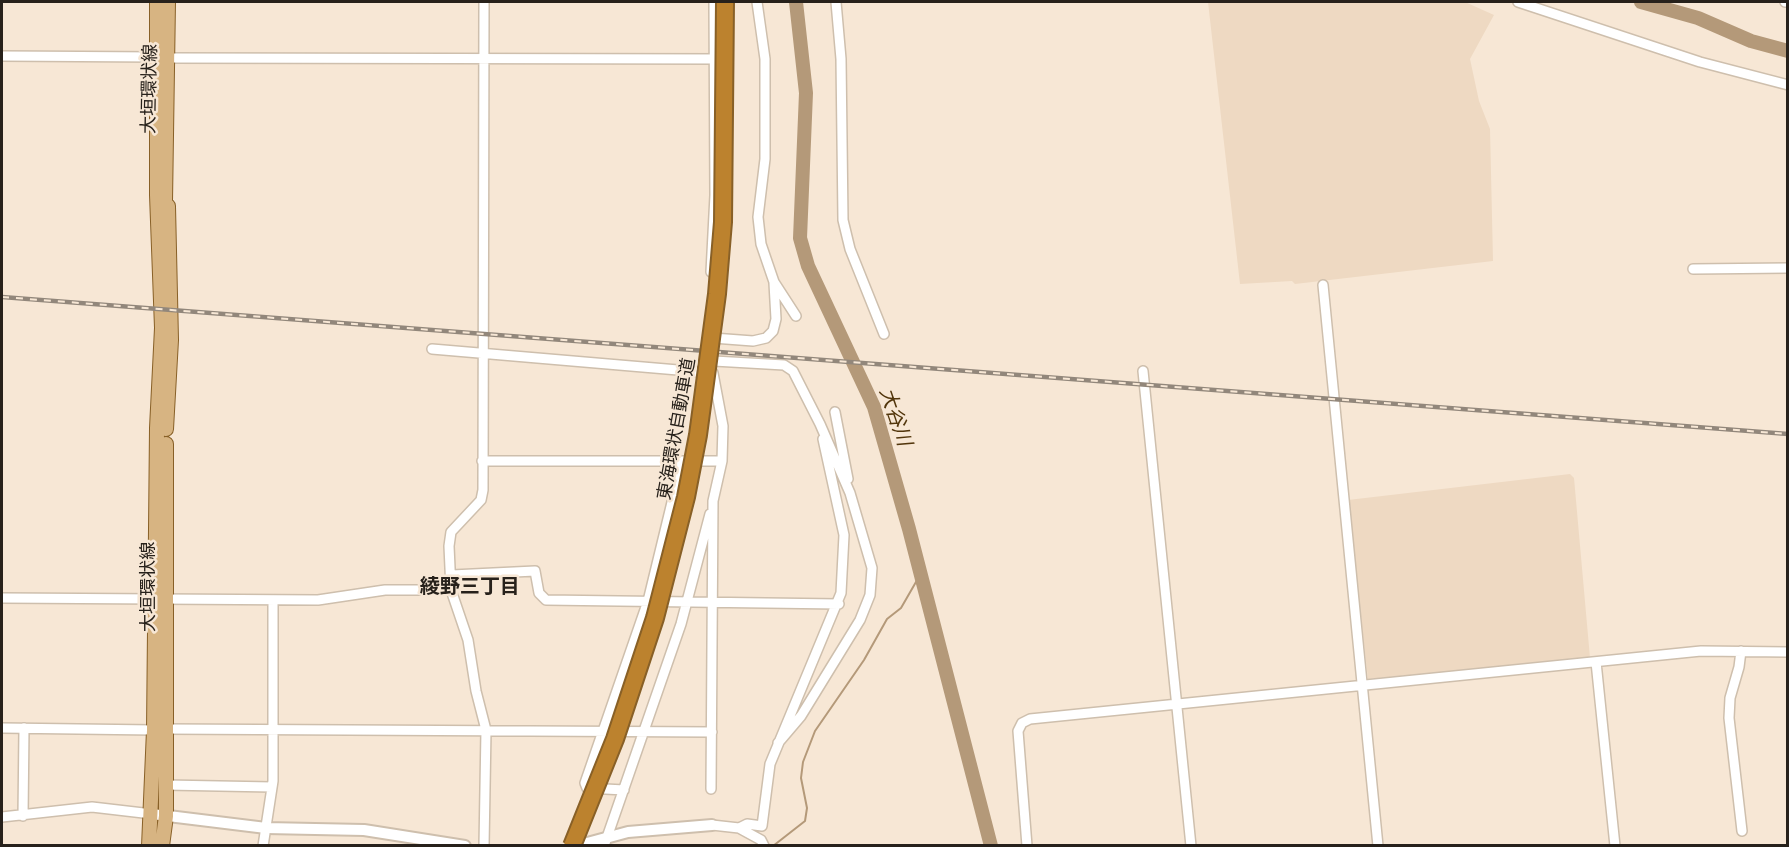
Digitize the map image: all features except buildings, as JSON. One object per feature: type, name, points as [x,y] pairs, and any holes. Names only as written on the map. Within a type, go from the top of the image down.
[{"type":"highway","name":"東海環状自動車道","points":[[574,846],[615,739],[655,618],[686,497],[698,435],[716,306],[723,222],[725,2]]},
{"type":"main road","name":"大垣環状線","points":[[157,2],[163,57]]},
{"type":"main road","name":"大垣環状線","points":[[162,846],[159,815],[162,195],[163,57],[168,2]]},
{"type":"main road","points":[[161,428],[153,279],[162,195]]},
{"type":"main road","name":"大垣環状線","points":[[149,846],[166,785],[160,730]]},
{"type":"street","points":[[484,2],[483,354],[480,500],[451,532],[449,546],[451,590],[468,640],[476,691],[486,730],[484,846]]},
{"type":"street","points":[[605,841],[645,732],[687,601],[722,461],[723,426],[713,374],[713,338],[709,318],[715,195],[714,2]]},
{"type":"street","points":[[757,2],[765,59],[765,159],[758,217],[761,244],[774,282],[796,316]]},
{"type":"street","points":[[836,2],[841,59],[843,220],[850,249],[884,334]]},
{"type":"street","points":[[1518,2],[1700,62],[1788,85]]},
{"type":"street","points":[[2,56],[732,59]]},
{"type":"street","points":[[1693,269],[1788,268]]},
{"type":"street","points":[[713,338],[753,341],[766,338],[772,331],[776,319],[774,282]]},
{"type":"street","points":[[1323,285],[1378,846]]},
{"type":"street","points":[[432,349],[713,374]]},
{"type":"street","points":[[714,361],[784,365],[793,371],[820,424],[850,493]]},
{"type":"street","points":[[1143,371],[1191,846]]},
{"type":"street","points":[[778,743],[801,716],[860,620],[870,595],[872,568],[850,493],[835,412]]},
{"type":"street","points":[[739,828],[747,824],[762,826],[770,764],[839,604],[844,535],[840,509],[827,468],[820,424]]},
{"type":"street","points":[[482,461],[722,461]]},
{"type":"street","points":[[624,790],[587,788],[585,783],[648,601],[682,461]]},
{"type":"street","points":[[711,789],[713,501]]},
{"type":"street","points":[[452,575],[536,571],[538,593],[546,600],[839,604]]},
{"type":"street","points":[[2,598],[337,599],[385,590],[451,590]]},
{"type":"street","points":[[263,846],[272,787],[273,600]]},
{"type":"street","points":[[1027,846],[1018,731],[1022,723],[1030,718],[1701,651],[1788,652]]},
{"type":"street","points":[[1741,651],[1730,698],[1729,718],[1742,831]]},
{"type":"street","points":[[1596,662],[1615,846]]},
{"type":"street","points":[[2,728],[712,732]]},
{"type":"street","points":[[23,816],[24,728]]},
{"type":"street","points":[[166,785],[272,787]]},
{"type":"street","points":[[2,818],[92,807],[266,828],[364,830],[465,846]]},
{"type":"street","points":[[574,846],[666,828],[712,825],[739,828],[760,840],[764,846]]},
{"type":"shaded area","points":[[1208,2],[1465,2],[1494,15],[1470,59],[1479,101],[1490,129],[1493,261],[1295,284],[1292,281],[1240,284]]},
{"type":"shaded area","points":[[1570,474],[1574,478],[1590,658],[1368,679],[1348,500]]},
{"type":"waterway","name":"大谷川","points":[[796,2],[806,93],[800,238],[808,266],[874,407],[909,529],[991,846]]},
{"type":"waterway","points":[[1641,2],[1698,18],[1751,41],[1788,51]]},
{"type":"waterway","points":[[773,846],[805,821],[807,808],[801,778],[803,762],[815,731],[864,660],[887,619],[901,608],[920,575]]},
{"type":"railway","points":[[2,297],[1788,434]]},
{"type":"district","name":"綾野三丁目","points":[[470,587]]}]
